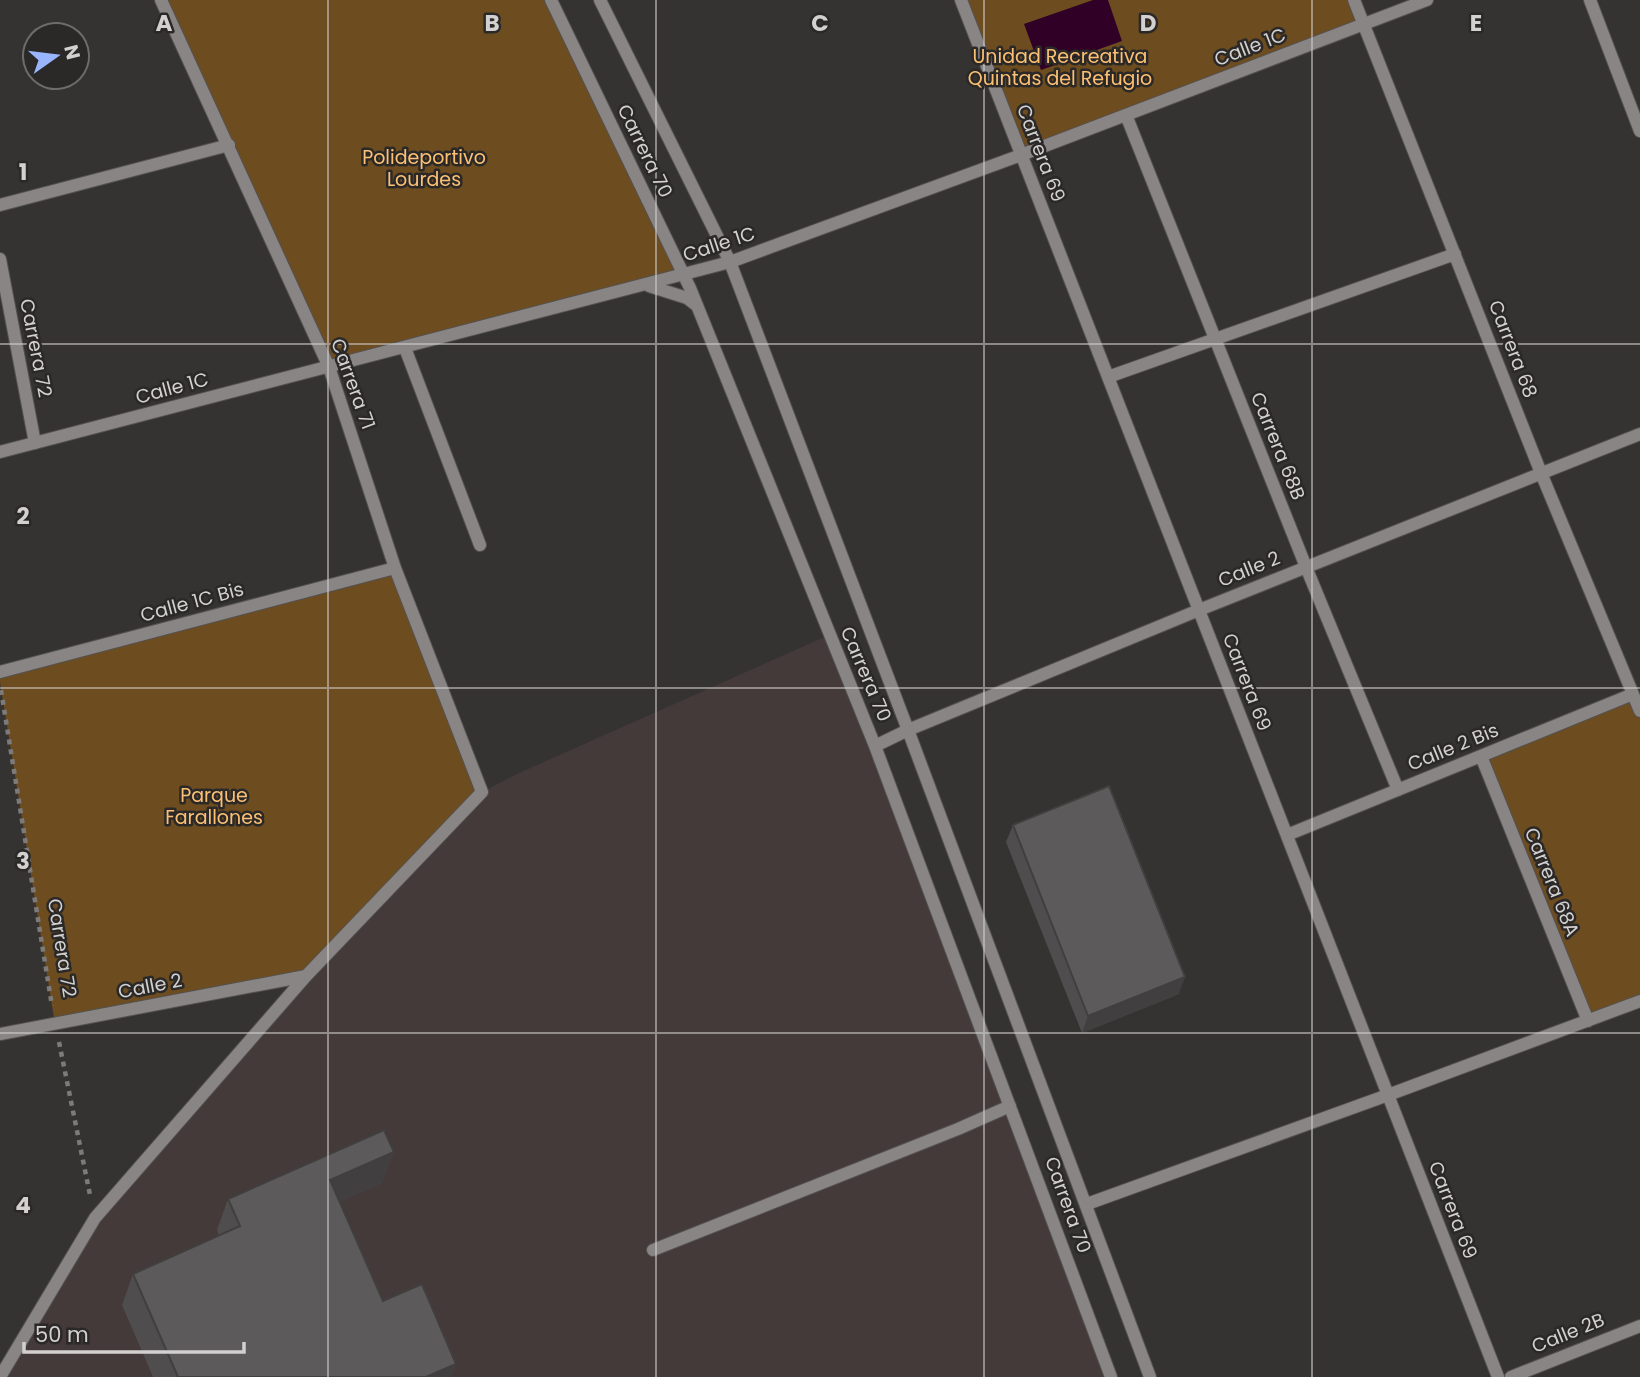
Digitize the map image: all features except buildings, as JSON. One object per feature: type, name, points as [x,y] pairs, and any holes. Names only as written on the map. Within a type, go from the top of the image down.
[{"type":"street","name":"Carrera 71","points":[[161,0],[330,367],[395,568],[482,792],[306,976]]},
{"type":"street","name":"Carrera 70","points":[[551,0],[697,306],[875,746],[1111,1377]]},
{"type":"street","name":"Carrera 70","points":[[600,0],[730,262],[1150,1377]]},
{"type":"street","name":"Carrera 69","points":[[961,0],[1498,1377]]},
{"type":"street","name":"Carrera 68","points":[[1354,0],[1541,473],[1640,711]]},
{"type":"street","name":"Calle 1C","points":[[0,452],[730,262],[1021,155],[1427,0]]},
{"type":"street","points":[[1590,0],[1640,131]]},
{"type":"street","name":"Carrera 68B","points":[[1126,115],[1306,567],[1398,789]]},
{"type":"street","points":[[0,205],[229,145]]},
{"type":"street","points":[[1108,377],[1455,254]]},
{"type":"street","name":"Carrera 72","points":[[0,259],[35,443]]},
{"type":"street","points":[[645,285],[687,298],[697,306]]},
{"type":"street","points":[[405,348],[480,545]]},
{"type":"street","name":"Calle 2","points":[[875,746],[1199,610],[1640,434]]},
{"type":"street","name":"Calle 1C Bis","points":[[0,672],[395,568]]},
{"type":"street","name":"Calle 2 Bis","points":[[1287,835],[1633,695]]},
{"type":"street","name":"Carrera 68A","points":[[1481,756],[1588,1021]]},
{"type":"street","points":[[0,1377],[95,1218],[306,976]]},
{"type":"street","name":"Calle 2","points":[[0,1034],[306,976]]},
{"type":"street","points":[[1087,1204],[1640,1002]]},
{"type":"street","points":[[653,1250],[1010,1106]]},
{"type":"street","name":"Calle 2B","points":[[1511,1377],[1640,1326]]},
{"type":"path","name":"Carrera 72","points":[[0,682],[55,1024],[95,1218]]},
{"type":"shaded area","points":[[1093,0],[1108,0],[1122,41],[1041,70],[1024,24]]},
{"type":"shaded area","points":[[829,635],[1111,1377],[0,1377],[95,1218],[306,976],[482,792]]},
{"type":"green space","name":"Polideportivo Lourdes","points":[[161,0],[551,0],[684,275],[329,367]]},
{"type":"green space","name":"Unidad Recreativa Quintas del Refugio","points":[[961,0],[1354,0],[1364,25],[1021,155]]},
{"type":"green space","name":"Parque Farallones","points":[[395,568],[482,792],[306,976],[55,1024],[0,672]]},
{"type":"green space","points":[[1633,694],[1640,711],[1640,1001],[1588,1021],[1481,756]]}]
